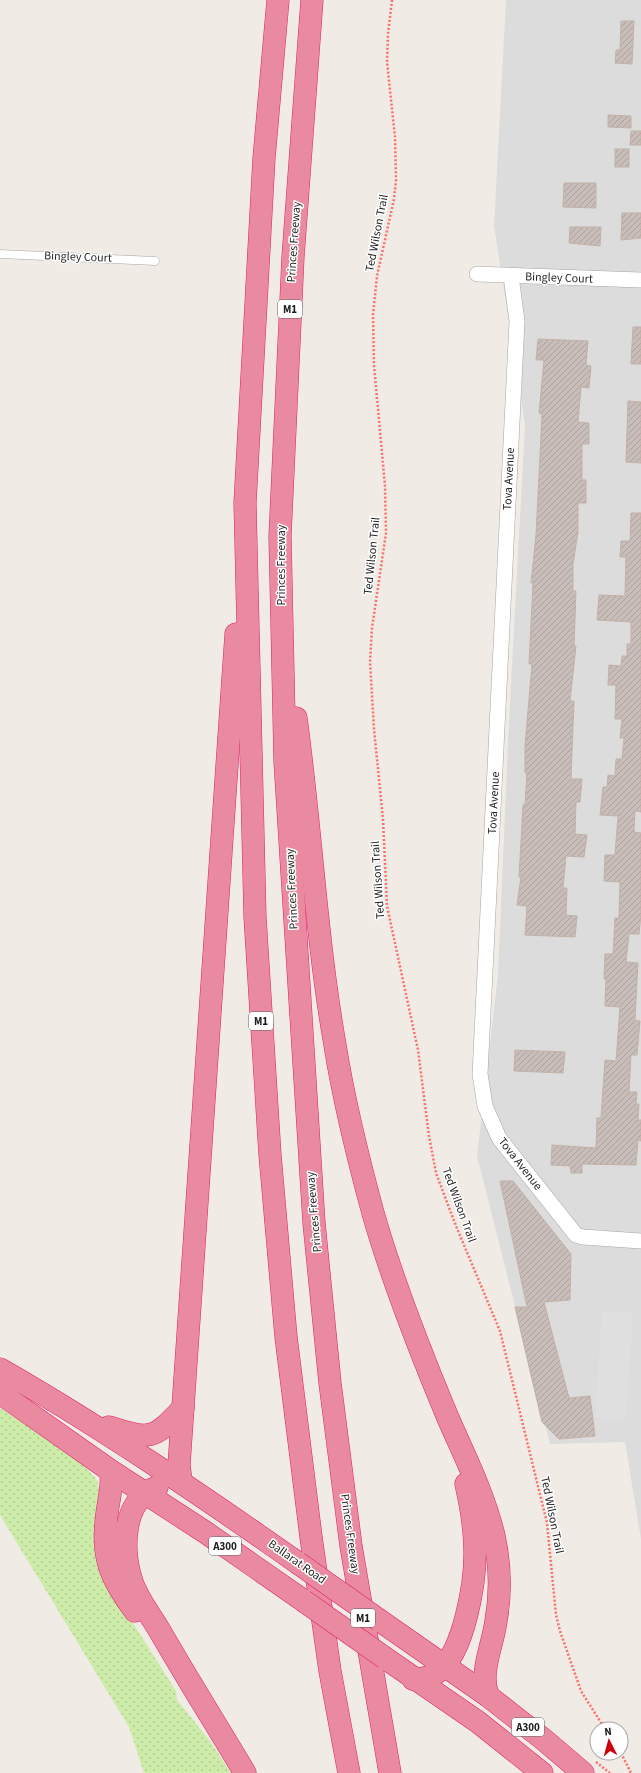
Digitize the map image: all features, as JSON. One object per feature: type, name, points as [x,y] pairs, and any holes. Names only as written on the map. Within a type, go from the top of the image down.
[{"type":"highway","name":"M1","points":[[278,0],[264,158],[244,503],[255,917],[270,1155],[286,1337],[300,1462],[330,1672],[349,1773]]},
{"type":"highway","name":"Princes Freeway","points":[[312,0],[292,264],[280,536],[284,762],[315,1230],[330,1383],[351,1546],[390,1773]]},
{"type":"highway","points":[[244,503],[179,1465],[181,1481],[156,1487],[144,1493],[136,1503],[128,1527],[126,1554],[132,1583],[190,1684],[245,1773]]},
{"type":"highway","points":[[282,618],[301,756],[325,978],[334,1043],[346,1105],[373,1212],[390,1267],[448,1417],[481,1494],[491,1526],[497,1554],[499,1601],[485,1672],[488,1696]]},
{"type":"highway","name":"Ballarat Road","points":[[0,1369],[85,1419],[181,1481],[488,1696],[544,1739],[583,1773]]},
{"type":"highway","name":"A300","points":[[0,1393],[144,1493],[205,1532],[414,1679],[478,1722],[542,1773]]},
{"type":"highway","points":[[85,1419],[133,1434],[149,1436],[163,1429],[183,1408]]},
{"type":"highway","points":[[414,1679],[435,1674],[444,1666],[463,1628],[470,1603],[475,1553],[470,1498],[448,1417]]},
{"type":"highway","points":[[111,1470],[112,1482],[106,1522],[105,1545],[108,1567],[125,1598],[190,1684]]},
{"type":"street","name":"Bingley Court","points":[[477,274],[641,280]]},
{"type":"street","name":"Tova Avenue","points":[[511,276],[517,321],[480,1074],[486,1106],[499,1138],[576,1235],[583,1237],[641,1241]]},
{"type":"lane","name":"Bingley Court","points":[[0,254],[155,261]]},
{"type":"path","name":"Ted Wilson Trail","points":[[392,0],[388,34],[387,62],[395,137],[396,174],[394,199],[377,276],[373,321],[376,395],[386,486],[386,533],[372,628],[370,662],[374,729],[383,819],[387,906],[418,1050],[429,1136],[436,1173],[456,1226],[500,1331],[547,1524],[556,1615],[560,1631],[581,1691],[600,1721]]},
{"type":"path","points":[[625,1761],[631,1773]]},
{"type":"shaded area","points":[[506,0],[641,0],[641,1539],[625,1442],[550,1444],[477,1156],[498,975],[509,721],[525,425],[494,226]]},
{"type":"shaded area","points":[[602,1311],[633,1313],[626,1420],[595,1418]]},
{"type":"green space","points":[[0,1408],[68,1453],[92,1473],[98,1482],[110,1587],[176,1691],[177,1700],[210,1741],[231,1773],[144,1773],[129,1727],[0,1515]]},
{"type":"building","points":[[621,21],[634,21],[632,64],[615,63],[616,50],[620,50]]},
{"type":"building","points":[[608,115],[631,116],[631,128],[608,127]]},
{"type":"building","points":[[631,131],[641,131],[641,145],[630,145]]},
{"type":"building","points":[[615,149],[629,149],[629,167],[615,167]]},
{"type":"building","points":[[564,183],[596,183],[596,208],[563,207]]},
{"type":"building","points":[[622,213],[641,213],[641,238],[621,240]]},
{"type":"building","points":[[570,227],[601,227],[600,246],[569,243]]},
{"type":"building","points":[[633,327],[641,327],[641,364],[631,364]]},
{"type":"building","points":[[538,339],[588,341],[586,365],[591,366],[589,388],[581,387],[578,422],[589,423],[589,444],[582,444],[582,480],[586,480],[586,503],[578,503],[578,532],[573,564],[573,591],[576,591],[574,646],[576,646],[570,701],[574,701],[571,779],[582,779],[580,802],[576,802],[575,834],[587,835],[584,857],[566,856],[563,888],[567,888],[566,915],[577,916],[575,937],[525,935],[527,906],[517,905],[521,877],[519,877],[523,805],[525,805],[527,773],[525,773],[525,745],[532,664],[529,664],[533,583],[531,583],[536,535],[542,414],[539,413],[544,360],[536,360]]},
{"type":"building","points":[[628,401],[641,402],[641,463],[626,462]]},
{"type":"building","points":[[631,513],[641,513],[641,812],[635,811],[634,832],[641,833],[641,914],[639,934],[629,934],[626,962],[638,963],[635,1020],[640,1021],[637,1055],[631,1055],[629,1092],[637,1092],[636,1104],[639,1104],[638,1120],[641,1120],[641,1141],[638,1140],[636,1165],[582,1164],[582,1173],[571,1173],[570,1166],[551,1165],[552,1145],[596,1148],[597,1118],[601,1118],[605,1060],[616,1061],[620,1007],[605,1006],[606,979],[604,979],[605,954],[613,954],[615,918],[619,918],[620,882],[604,881],[605,855],[615,855],[618,816],[600,815],[603,787],[607,787],[608,775],[615,776],[616,759],[622,759],[624,738],[620,738],[622,719],[615,719],[616,685],[608,685],[609,665],[621,666],[622,656],[627,656],[627,644],[631,644],[631,622],[597,620],[599,595],[625,596],[626,557],[620,557],[621,541],[630,541]]},
{"type":"building","points":[[515,1050],[565,1052],[563,1073],[514,1071]]},
{"type":"building","points":[[500,1181],[513,1181],[571,1254],[570,1300],[544,1302],[569,1398],[590,1396],[595,1436],[559,1439],[542,1422],[515,1307],[527,1307]]}]
